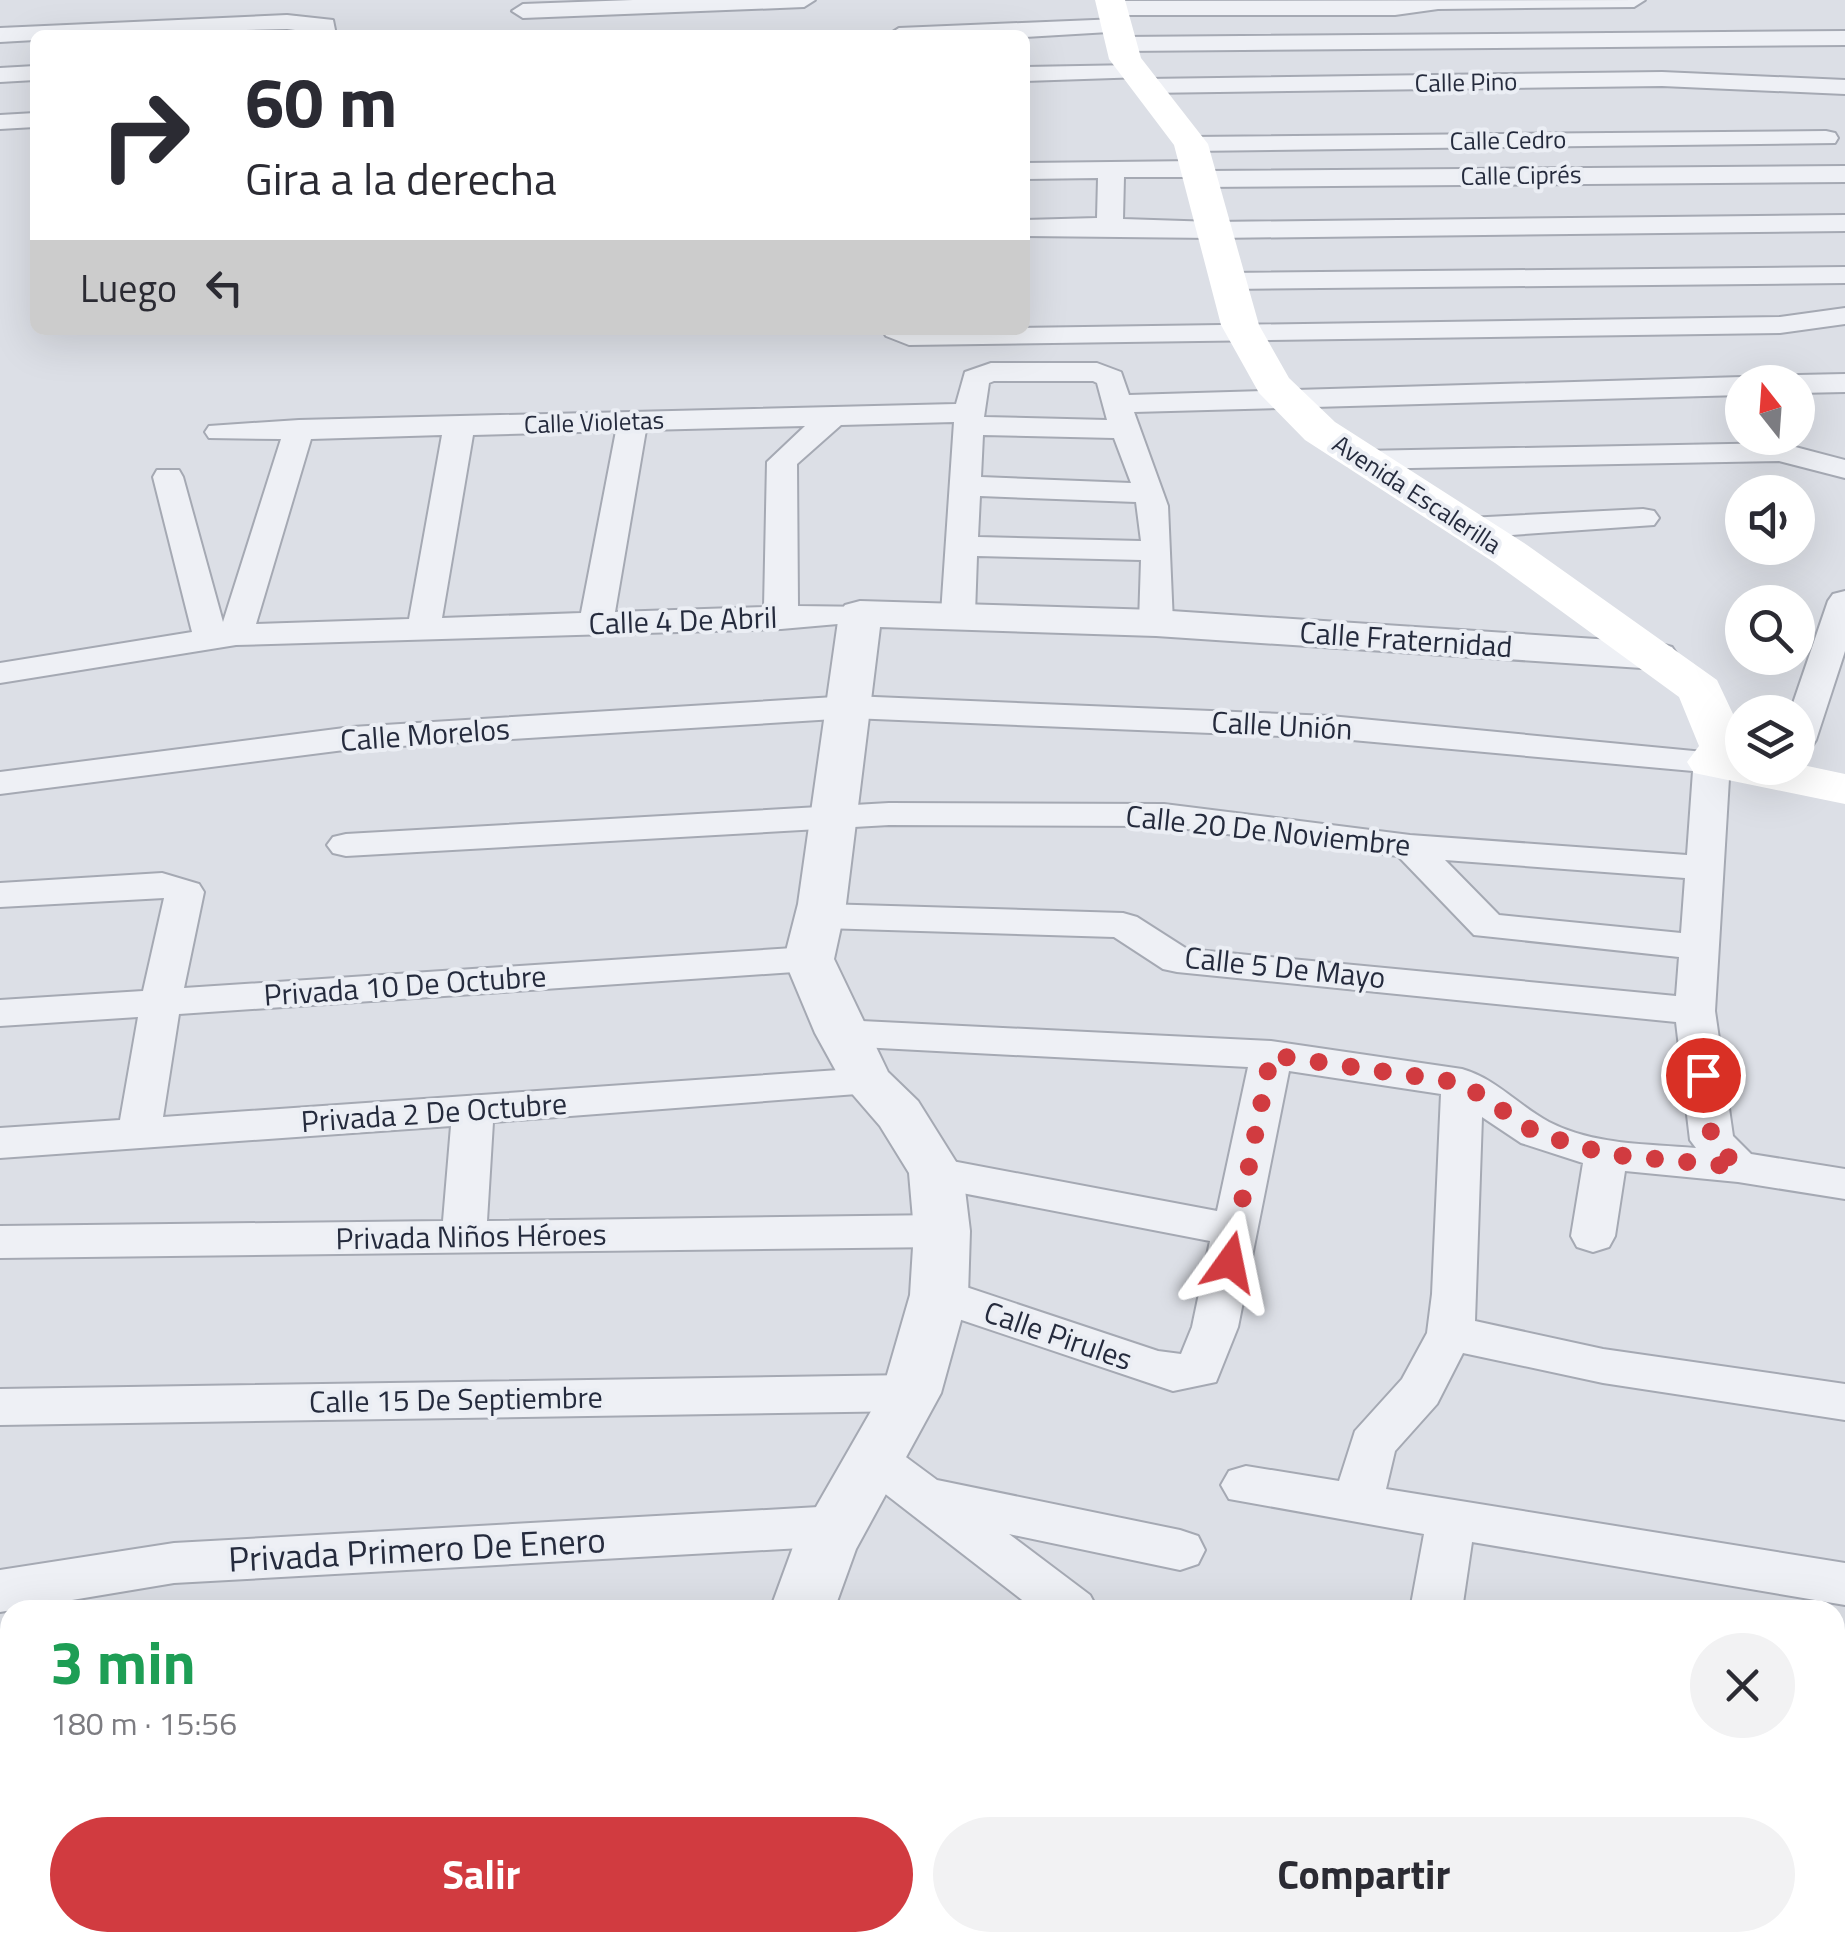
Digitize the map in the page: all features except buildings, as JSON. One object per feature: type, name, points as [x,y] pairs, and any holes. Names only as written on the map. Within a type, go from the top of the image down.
[{"type":"main road","name":"Avenida Escalerilla","points":[[1124,39],[1196,164],[1244,334],[1273,384],[1320,431],[1360,460],[1468,528],[1657,656],[1700,690],[1724,746],[1712,762]]},
{"type":"main road","points":[[1712,762],[1725,762]]},
{"type":"main road","points":[[1815,774],[1845,789]]},
{"type":"street","points":[[0,12],[287,22],[325,30],[330,0]]},
{"type":"street","points":[[1030,72],[1124,39],[1438,1],[1634,0]]},
{"type":"street","points":[[36,30],[313,1]]},
{"type":"street","points":[[523,11],[793,5]]},
{"type":"street","points":[[1395,8],[1409,42]]},
{"type":"street","points":[[0,34],[30,31]]},
{"type":"street","points":[[1030,37],[1528,43],[1845,38]]},
{"type":"street","name":"Calle Pino","points":[[1124,39],[1554,81],[1662,79],[1845,86]]},
{"type":"street","points":[[1639,42],[1662,79]]},
{"type":"street","points":[[1528,43],[1554,81]]},
{"type":"street","points":[[0,75],[30,73]]},
{"type":"street","points":[[1786,86],[1831,132],[1844,174]]},
{"type":"street","points":[[0,122],[30,120]]},
{"type":"street","name":"Calle Cedro","points":[[1196,164],[1831,132]]},
{"type":"street","points":[[1030,171],[1196,164]]},
{"type":"street","name":"Calle Ciprés","points":[[1196,164],[1844,174]]},
{"type":"street","points":[[1110,226],[1111,170]]},
{"type":"street","points":[[1030,228],[1214,230],[1837,222]]},
{"type":"street","points":[[1229,281],[1836,275]]},
{"type":"street","points":[[1572,276],[1596,328]]},
{"type":"street","points":[[905,335],[1780,325],[1845,316]]},
{"type":"street","points":[[958,614],[975,378],[991,372],[1097,372],[1111,378],[1120,417],[1150,493],[1156,551],[1156,624]]},
{"type":"street","points":[[1815,384],[1845,383]]},
{"type":"street","name":"Calle Violetas","points":[[220,432],[833,416],[1120,417],[1286,397],[1725,386]]},
{"type":"street","points":[[780,619],[782,462],[833,416]]},
{"type":"street","points":[[596,623],[633,421]]},
{"type":"street","points":[[424,628],[460,426]]},
{"type":"street","points":[[223,637],[299,429]]},
{"type":"street","points":[[1360,460],[1780,452],[1845,469]]},
{"type":"street","points":[[168,477],[223,637]]},
{"type":"street","points":[[967,486],[1150,493]]},
{"type":"street","points":[[1468,528],[1643,518]]},
{"type":"street","points":[[962,546],[1156,551]]},
{"type":"street","points":[[1813,695],[1845,601]]},
{"type":"street","points":[[806,1600],[836,1526],[911,1392],[939,1295],[942,1230],[936,1172],[899,1114],[868,1082],[841,1033],[816,937],[851,707],[860,614]]},
{"type":"street","name":"Calle 4 De Abril","points":[[0,673],[223,637],[424,628],[860,614],[958,614],[1156,624]]},
{"type":"street","name":"Calle Fraternidad","points":[[1156,624],[1657,656]]},
{"type":"street","name":"Calle Unión","points":[[851,707],[1330,727],[1712,762]]},
{"type":"street","name":"Calle Morelos","points":[[0,783],[352,738],[851,707]]},
{"type":"street","points":[[1712,762],[1695,1011],[1725,1153]]},
{"type":"street","name":"Calle 20 De Noviembre","points":[[346,845],[832,817],[1164,815],[1410,846],[1704,868]]},
{"type":"street","points":[[1410,846],[1488,926],[1699,947]]},
{"type":"street","points":[[0,895],[162,885],[186,892],[161,1002],[139,1134]]},
{"type":"street","name":"Calle 5 De Mayo","points":[[816,937],[1122,925],[1177,960],[1695,1011]]},
{"type":"street","name":"Privada 10 De Octubre","points":[[0,1012],[161,1002],[816,937]]},
{"type":"street","points":[[841,1033],[1271,1055],[1462,1083],[1536,1133],[1606,1154],[1725,1153],[1845,1184]]},
{"type":"street","name":"Calle Pirules","points":[[939,1295],[1122,1358],[1187,1373],[1200,1370],[1216,1328],[1271,1055]]},
{"type":"street","name":"Privada 2 De Octubre","points":[[0,1144],[868,1082]]},
{"type":"street","points":[[1358,1505],[1372,1444],[1420,1391],[1450,1333],[1455,1294],[1462,1083]]},
{"type":"street","points":[[464,1237],[473,1110]]},
{"type":"street","points":[[1592,1236],[1606,1154]]},
{"type":"street","points":[[936,1172],[1237,1230]]},
{"type":"street","name":"Privada Niños Héroes","points":[[0,1242],[942,1230]]},
{"type":"street","points":[[1450,1333],[1604,1366],[1845,1402]]},
{"type":"street","name":"Calle 15 De Septiembre","points":[[2,1415],[911,1392]]},
{"type":"street","points":[[874,1459],[1059,1600]]},
{"type":"street","points":[[1246,1486],[1845,1584]]},
{"type":"street","points":[[924,1497],[1180,1550]]},
{"type":"street","points":[[1438,1600],[1452,1520]]},
{"type":"street","name":"Privada Primero De Enero","points":[[0,1591],[174,1564],[836,1526]]},
{"type":"route","points":[[1230,1262],[1271,1055],[1462,1083],[1536,1133],[1606,1154],[1738,1167],[1712,1140],[1703,1075]]}]
